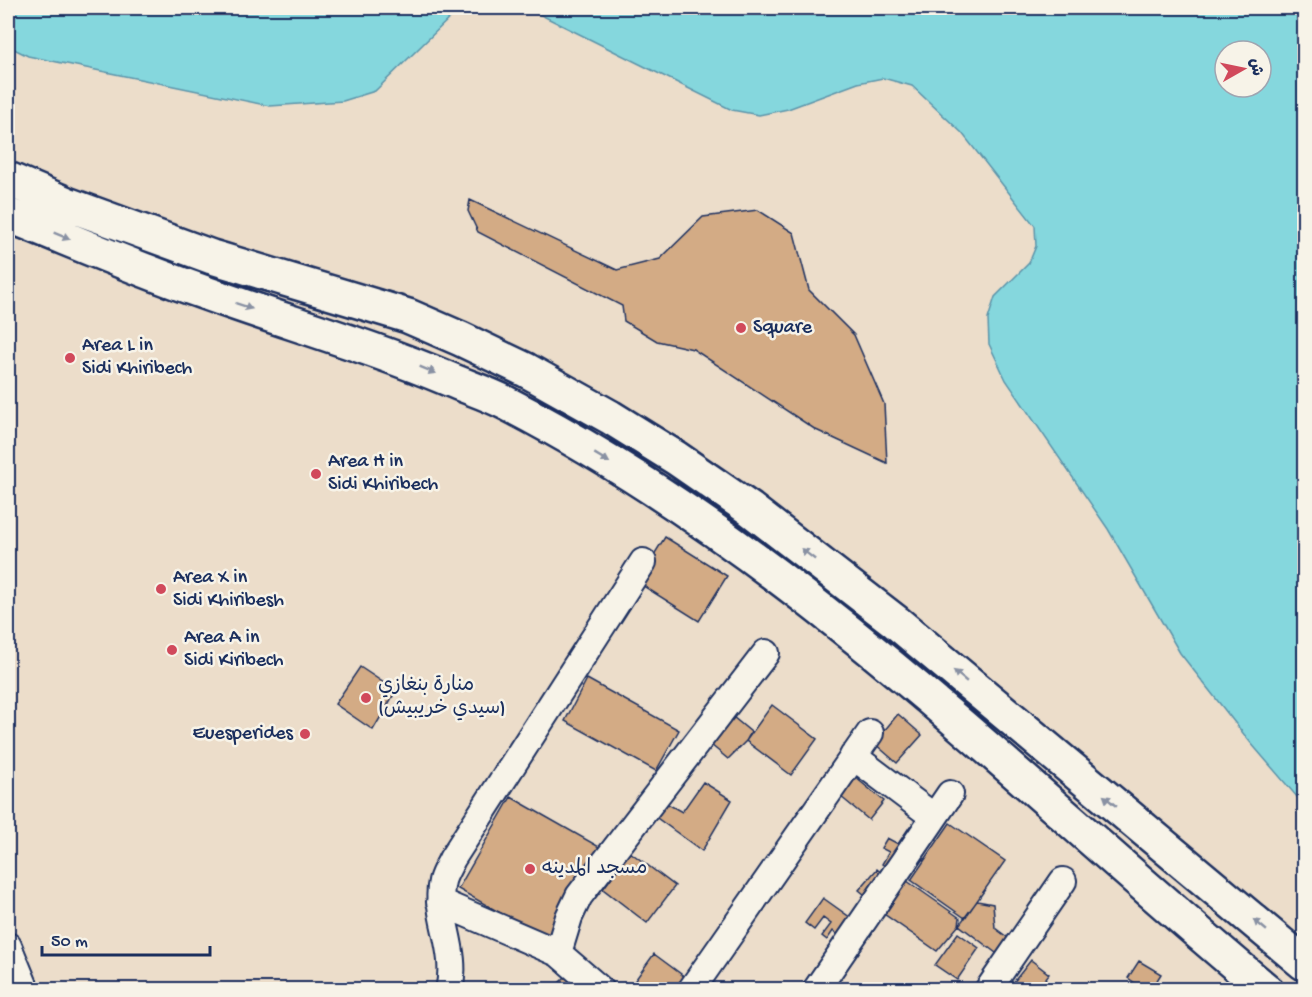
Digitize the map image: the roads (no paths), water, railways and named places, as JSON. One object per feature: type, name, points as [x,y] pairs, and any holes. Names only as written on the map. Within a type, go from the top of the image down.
[{"type":"main road","points":[[8,179],[67,204],[212,257],[408,316],[526,370],[610,417],[676,458],[750,509],[887,615],[1305,963]]},
{"type":"main road","points":[[8,215],[201,291],[390,355],[494,398],[650,487],[724,536],[799,591],[984,744],[1257,987]]},
{"type":"street","points":[[448,990],[452,971],[450,947],[440,902],[442,881],[452,859],[643,562]]},
{"type":"street","points":[[558,953],[569,916],[579,896],[766,653]]},
{"type":"street","points":[[691,990],[870,733]]},
{"type":"street","points":[[853,756],[934,817]]},
{"type":"street","points":[[816,990],[950,794]]},
{"type":"street","points":[[988,990],[1064,881]]},
{"type":"street","points":[[440,902],[558,953],[601,990]]},
{"type":"street","points":[[8,946],[26,990]]},
{"type":"water","points":[[8,8],[460,8],[375,91],[343,101],[270,106],[28,56],[8,46]]},
{"type":"water","points":[[527,8],[1304,8],[1304,805],[1250,742],[1180,653],[1108,529],[1006,380],[989,344],[988,319],[995,297],[1029,263],[1036,246],[1035,226],[962,133],[912,86],[883,78],[858,83],[788,109],[759,115],[732,110]]},
{"type":"place","name":"Square","points":[[741,328]]},
{"type":"place","name":"Area L in Sidi Khiribech","points":[[70,358]]},
{"type":"place","name":"Area H in Sidi Khiribech","points":[[316,474]]},
{"type":"place","name":"Area X in Sidi Khiribesh","points":[[161,589]]},
{"type":"place","name":"Area A in Sidi Kiribech","points":[[172,650]]},
{"type":"place","name":"منارة بنغازي (سيدي خريبيش)","points":[[366,698]]},
{"type":"place","name":"Euesperides","points":[[305,734]]},
{"type":"place","name":"مسجد المدينه","points":[[530,869]]}]
